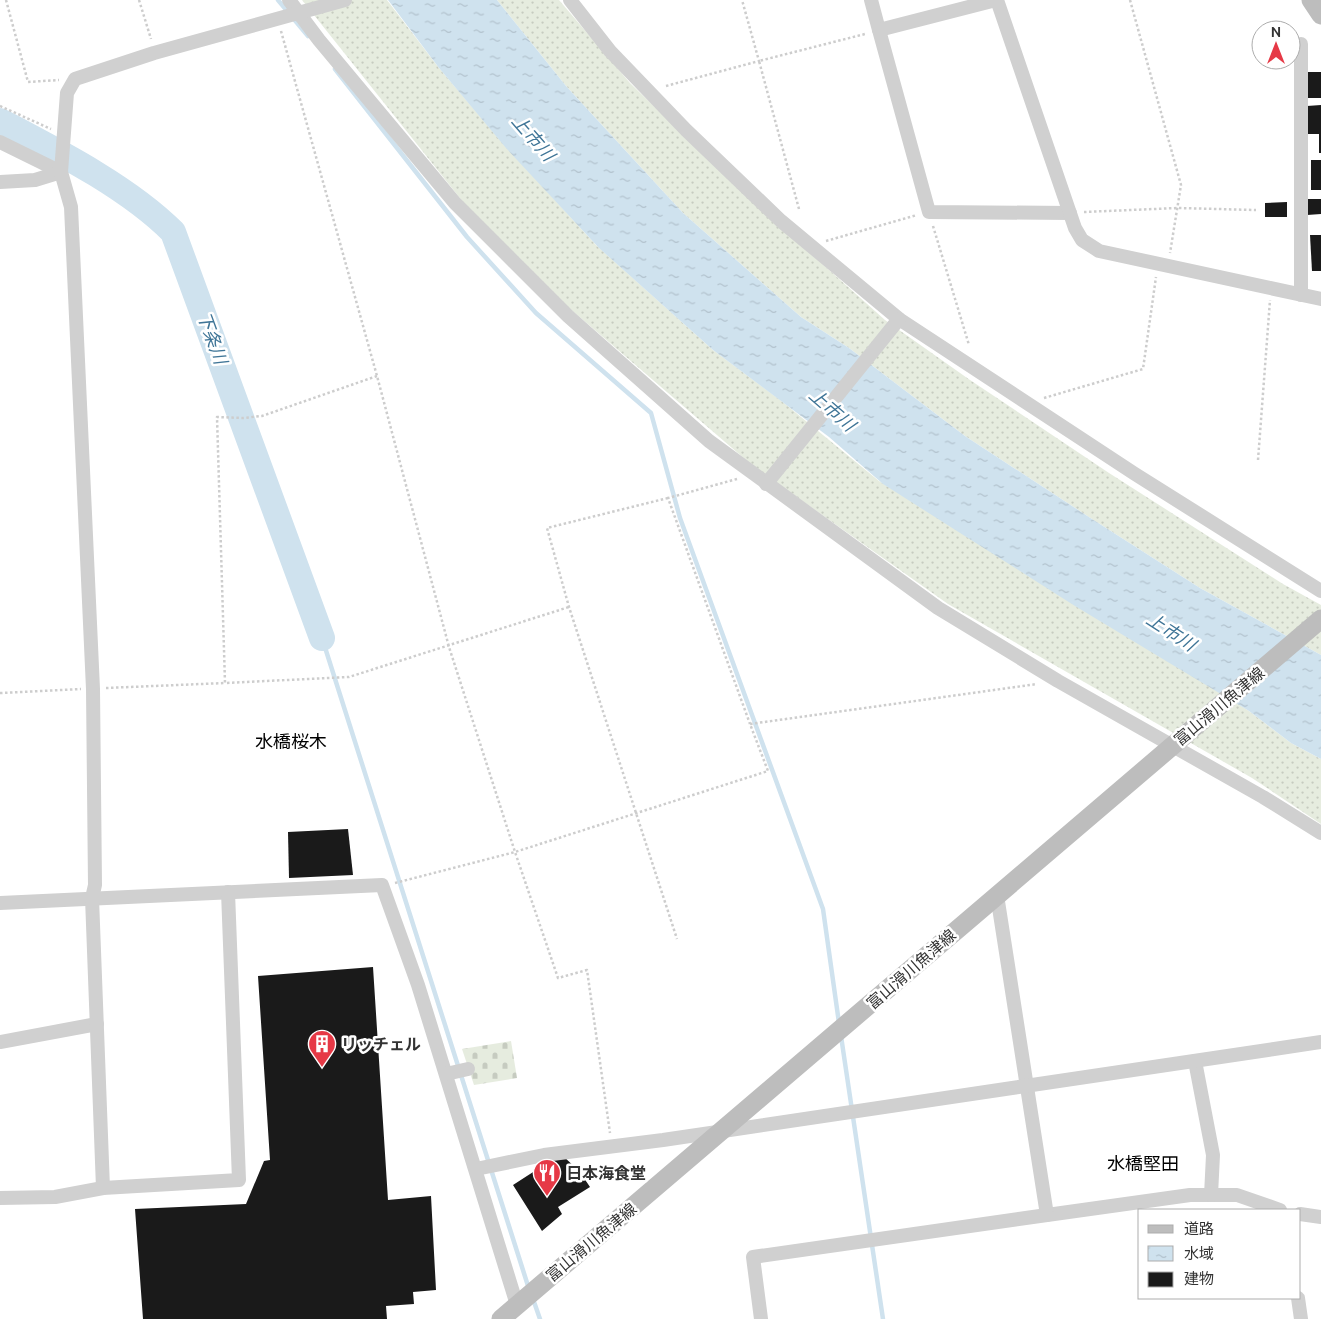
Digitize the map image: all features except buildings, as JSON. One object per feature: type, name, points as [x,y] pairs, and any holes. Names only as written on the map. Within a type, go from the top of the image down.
[{"type":"main road","points":[[1311,0],[1321,15]]},
{"type":"main road","name":"富山滑川魚津線","points":[[501,1319],[1321,619]]},
{"type":"street","points":[[290,0],[319,40],[455,203],[568,316],[709,441],[752,475],[938,608],[1058,682],[1263,796],[1321,833]]},
{"type":"street","points":[[103,1188],[92,898],[95,885],[92,689],[71,207],[61,172],[67,93],[75,79],[154,54],[345,0]]},
{"type":"street","points":[[570,0],[610,51],[686,130],[781,221],[899,320],[1321,590]]},
{"type":"street","points":[[871,0],[929,212],[1070,212]]},
{"type":"street","points":[[879,30],[997,0],[1070,212],[1082,240],[1100,250],[1321,299]]},
{"type":"street","points":[[1301,70],[1301,295]]},
{"type":"street","points":[[0,142],[61,172]]},
{"type":"street","points":[[0,182],[35,180],[61,172]]},
{"type":"street","points":[[766,484],[899,320]]},
{"type":"street","points":[[0,903],[382,885],[418,985],[520,1302]]},
{"type":"street","points":[[0,1198],[55,1196],[103,1188],[239,1180],[228,892]]},
{"type":"street","points":[[997,895],[1047,1215]]},
{"type":"street","points":[[0,1042],[98,1024]]},
{"type":"street","points":[[478,1168],[500,1162],[720,1132],[1321,1042]]},
{"type":"street","points":[[1194,1061],[1213,1155],[1211,1195]]},
{"type":"street","points":[[446,1074],[468,1069]]},
{"type":"street","points":[[761,1319],[753,1257],[1190,1195],[1237,1195],[1277,1209]]},
{"type":"street","points":[[1301,1214],[1321,1217]]},
{"type":"street","points":[[1298,1299],[1302,1319]]},
{"type":"path","points":[[6,0],[28,82],[75,79]]},
{"type":"path","points":[[140,0],[154,54]]},
{"type":"path","points":[[742,0],[799,209]]},
{"type":"path","points":[[1034,408],[1040,398],[1143,369],[1163,264],[1177,208],[1180,185],[1130,0]]},
{"type":"path","points":[[278,20],[377,376],[449,646],[515,852],[558,978],[587,970],[611,1146]]},
{"type":"path","points":[[666,86],[879,30]]},
{"type":"path","points":[[0,106],[64,134]]},
{"type":"path","points":[[1070,212],[1177,208],[1256,210]]},
{"type":"path","points":[[810,245],[929,212],[969,345]]},
{"type":"path","points":[[1258,460],[1271,289]]},
{"type":"path","points":[[226,683],[217,417],[243,418],[262,416],[377,376]]},
{"type":"path","points":[[676,939],[569,607],[547,528],[752,475]]},
{"type":"path","points":[[406,882],[515,852],[768,771],[668,498]]},
{"type":"path","points":[[0,692],[349,677],[569,607]]},
{"type":"path","points":[[750,724],[1058,682]]},
{"type":"green space","points":[[302,0],[387,0],[439,68],[500,140],[596,245],[713,350],[784,403],[879,481],[1249,711],[1291,743],[1321,759],[1321,824],[1252,778],[948,604],[753,466],[561,301],[471,212]]},
{"type":"green space","points":[[497,0],[559,0],[630,83],[743,193],[885,320],[970,380],[1109,473],[1283,584],[1321,605],[1321,655],[1200,588],[1092,519],[965,436],[849,348],[801,317],[683,213],[566,86]]},
{"type":"green space","points":[[511,1041],[517,1078],[474,1085],[462,1049]]},
{"type":"water","name":"上市川","points":[[388,0],[497,0],[566,86],[683,213],[801,317],[849,348],[965,436],[1092,519],[1200,588],[1321,655],[1321,759],[1291,743],[1249,711],[1075,606],[883,484],[829,437],[713,350],[599,248],[506,148],[439,68]]},
{"type":"waterway","points":[[278,0],[308,36]]},
{"type":"waterway","points":[[335,69],[467,237],[536,313],[651,413],[680,518],[823,909],[839,1023]]},
{"type":"waterway","name":"下条川","points":[[0,121],[68,157],[114,185],[173,232],[322,638]]},
{"type":"waterway","points":[[322,638],[529,1289]]},
{"type":"waterway","points":[[841,1036],[883,1319]]},
{"type":"waterway","points":[[533,1299],[540,1319]]},
{"type":"place","name":"リッチェル","points":[[322,1068]]},
{"type":"place","name":"日本海食堂","points":[[547,1197]]},
{"type":"district","name":"水橋桜木","points":[[291,742]]},
{"type":"district","name":"水橋堅田","points":[[1143,1164]]}]
